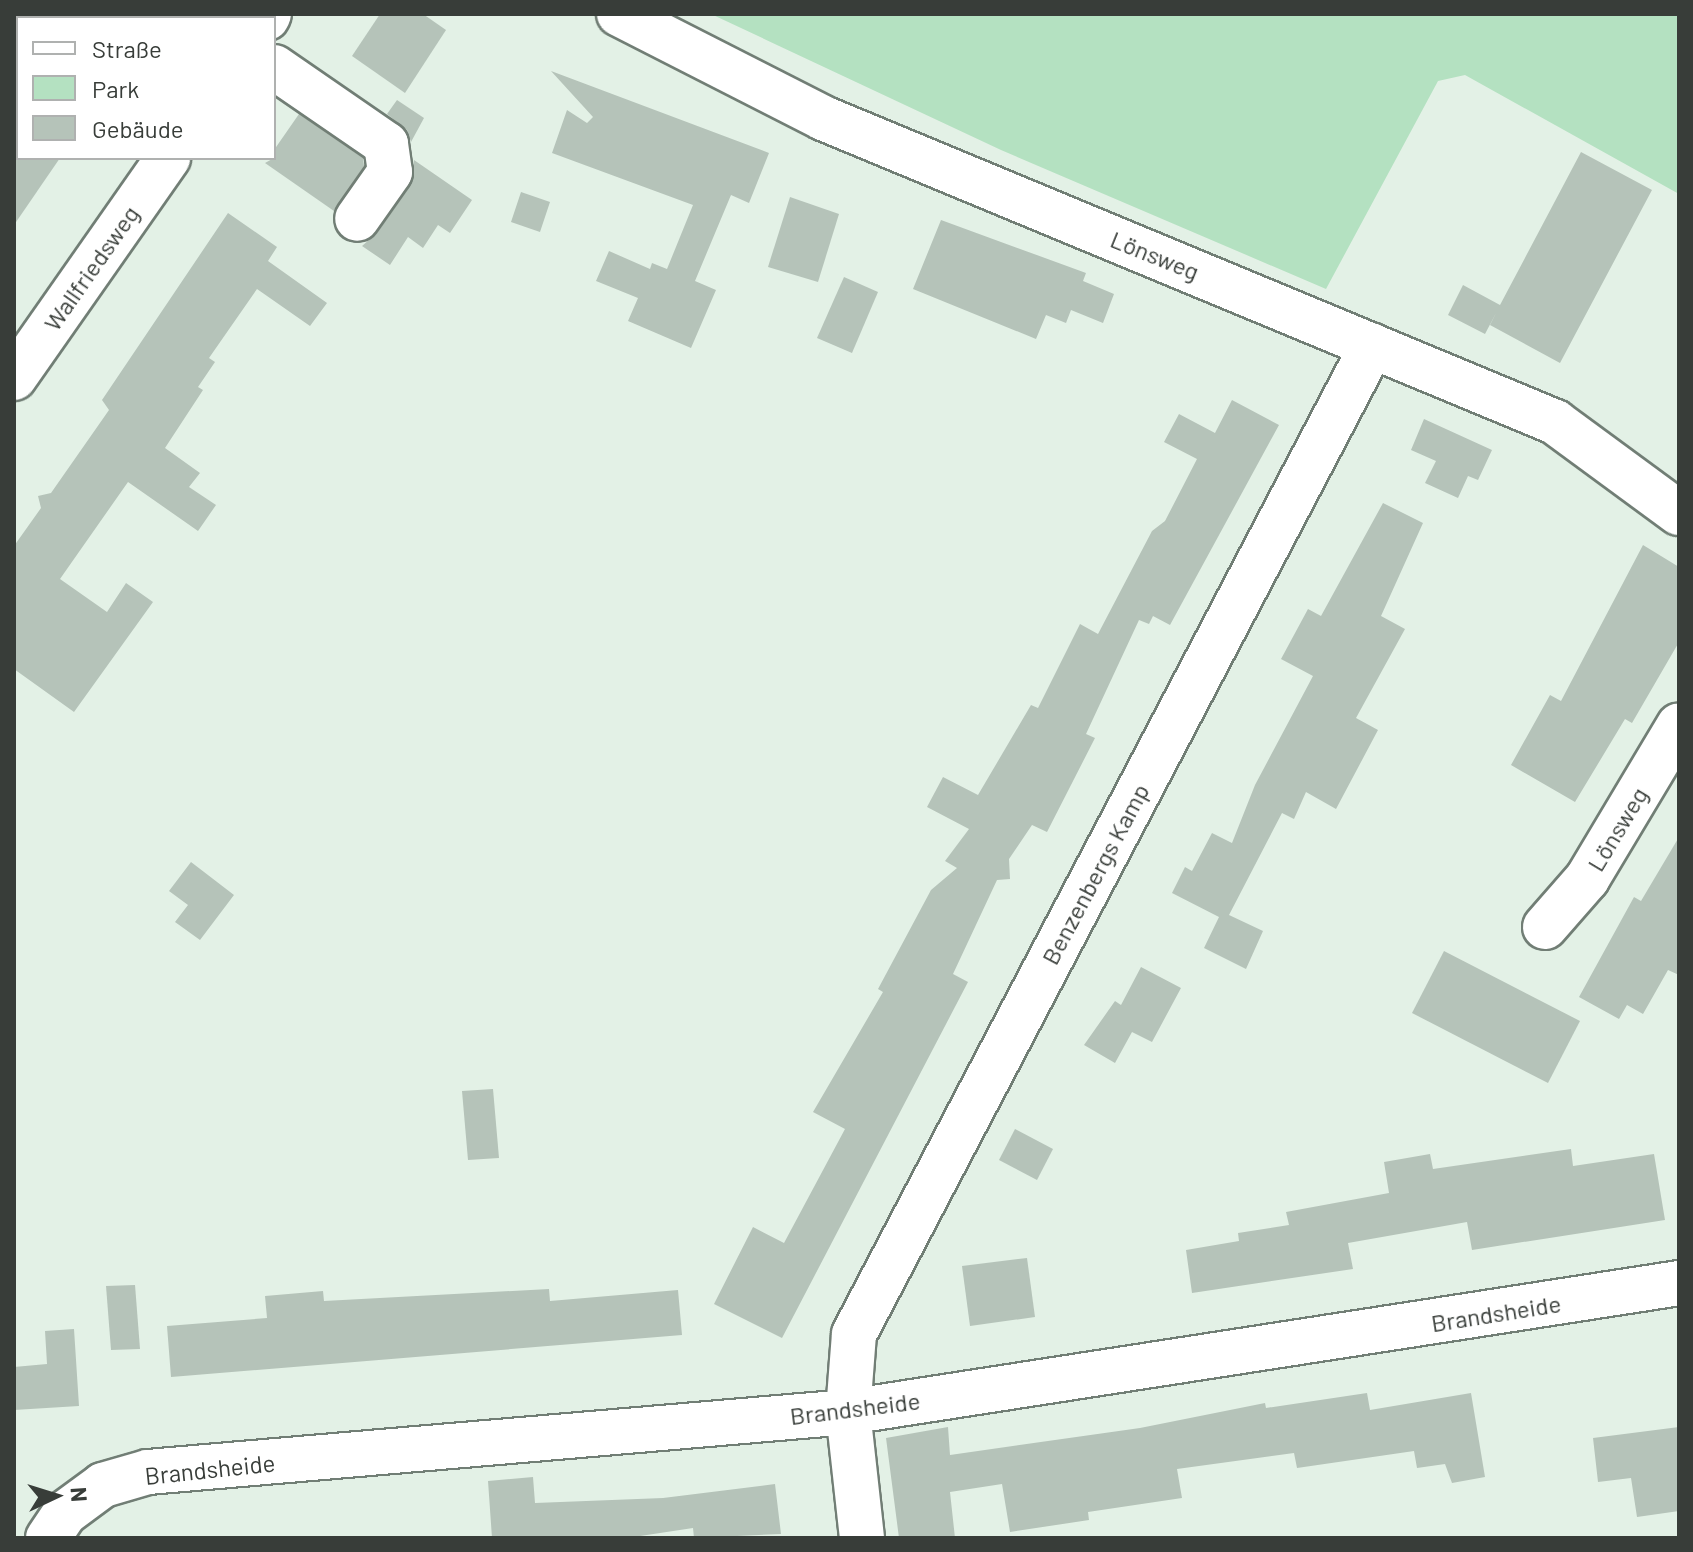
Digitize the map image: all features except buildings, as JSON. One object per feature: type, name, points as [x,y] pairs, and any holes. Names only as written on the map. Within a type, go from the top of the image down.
[{"type":"street","name":"Lönsweg","points":[[619,14],[823,118],[1555,422],[1679,513]]},
{"type":"street","points":[[276,68],[386,144],[390,172],[357,219]]},
{"type":"street","name":"Wallfriedsweg","points":[[14,378],[167,160]]},
{"type":"street","name":"Benzenbergs Kamp","points":[[862,1538],[848,1412],[854,1334],[1372,346]]},
{"type":"street","name":"Lönsweg","points":[[1545,927],[1587,879],[1679,725]]},
{"type":"street","name":"Brandsheide","points":[[48,1538],[65,1513],[103,1485],[148,1472],[848,1412],[1679,1283]]},
{"type":"green space","points":[[711,14],[1679,14],[1679,194],[1465,75],[1438,81],[1326,289],[1001,150]]}]
